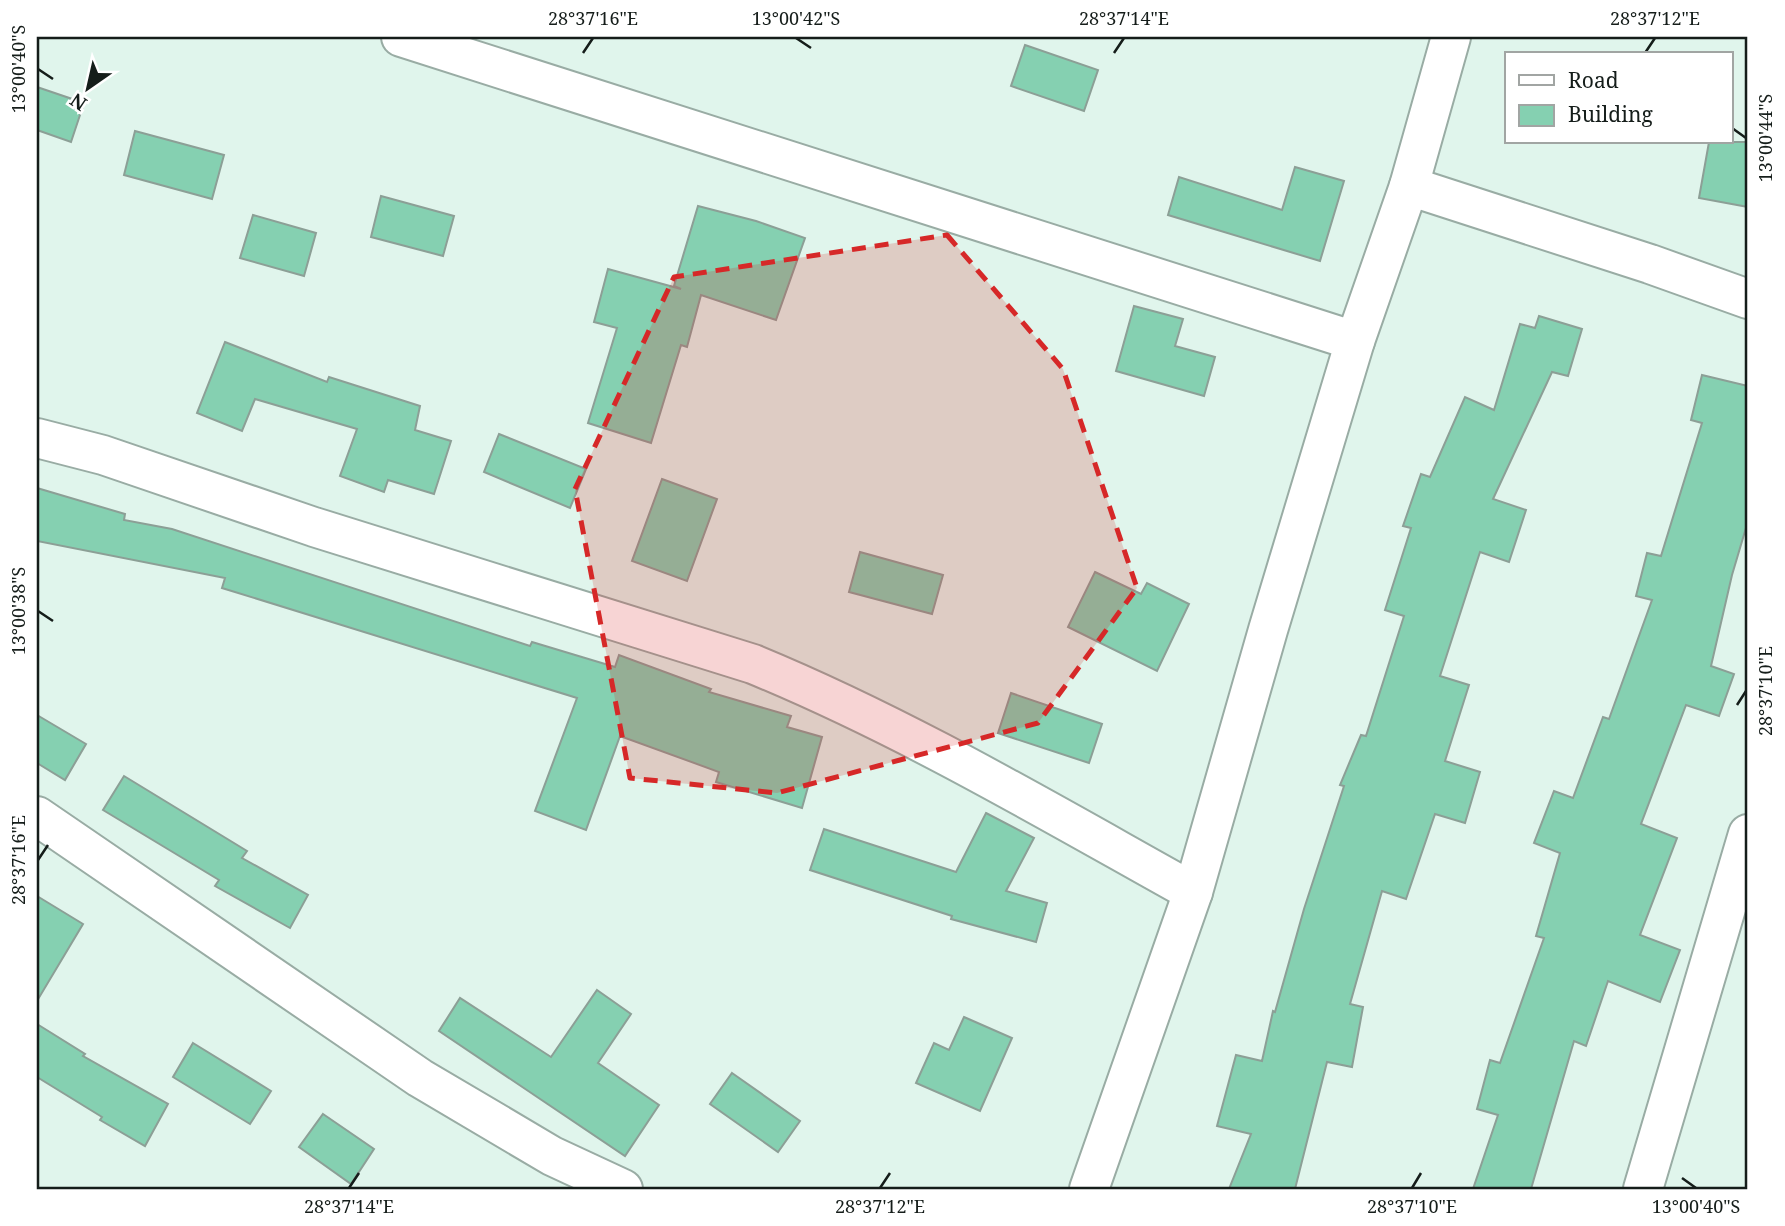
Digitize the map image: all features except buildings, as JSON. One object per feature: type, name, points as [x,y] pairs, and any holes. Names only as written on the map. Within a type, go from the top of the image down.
[{"type":"street","points":[[401,37],[1355,341]]},
{"type":"street","points":[[1089,1189],[1193,892],[1355,341],[1409,186],[1451,37]]},
{"type":"street","points":[[1409,186],[1650,264],[1748,299]]},
{"type":"street","points":[[37,438],[103,455],[314,527],[753,664],[818,691],[980,774],[1193,892]]},
{"type":"street","points":[[37,816],[420,1078],[552,1156],[623,1189]]},
{"type":"street","points":[[1643,1189],[1748,834]]},
{"type":"highlighted area","points":[[947,235],[1063,369],[1137,588],[1038,723],[777,793],[630,778],[575,489],[674,277]]}]
